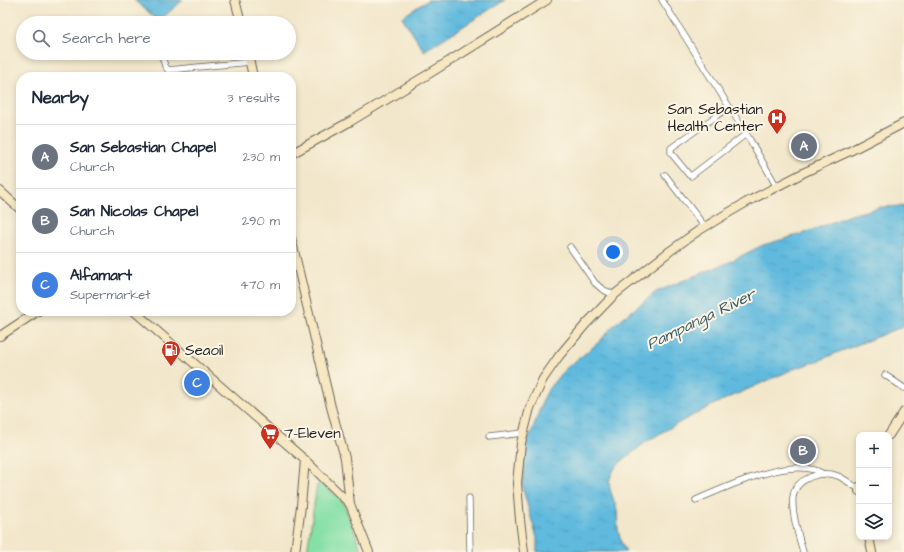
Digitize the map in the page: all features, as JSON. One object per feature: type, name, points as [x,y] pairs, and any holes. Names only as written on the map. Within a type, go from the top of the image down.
[{"type":"street","points":[[236,0],[239,16]]},
{"type":"street","points":[[296,151],[427,76],[547,0]]},
{"type":"street","points":[[662,0],[746,134],[777,187]]},
{"type":"street","points":[[163,60],[168,70],[250,62],[253,72]]},
{"type":"street","points":[[729,107],[674,145],[671,148],[671,152],[691,176],[746,134]]},
{"type":"street","points":[[524,552],[517,484],[523,433],[530,408],[544,379],[559,356],[586,324],[614,295],[670,251],[705,227],[747,202],[904,123]]},
{"type":"street","points":[[666,175],[705,227]]},
{"type":"street","points":[[0,191],[16,205]]},
{"type":"street","points":[[570,248],[595,283],[602,289],[614,295]]},
{"type":"street","points":[[296,259],[331,407],[345,458],[350,504],[369,552]]},
{"type":"street","points":[[0,336],[30,316]]},
{"type":"street","points":[[140,316],[305,460],[350,504]]},
{"type":"street","points":[[885,375],[904,388]]},
{"type":"street","points":[[891,432],[904,412]]},
{"type":"street","points":[[489,436],[523,433]]},
{"type":"street","points":[[295,552],[305,460]]},
{"type":"street","points":[[696,500],[758,475],[776,471],[803,468],[815,470],[824,474]]},
{"type":"street","points":[[803,552],[792,505],[793,494],[801,483],[806,479],[817,475],[830,474],[842,478],[856,487]]},
{"type":"street","points":[[469,498],[470,552]]},
{"type":"street","points":[[870,540],[872,552]]},
{"type":"green space","points":[[322,484],[344,504],[362,552],[307,552],[317,485]]},
{"type":"water","points":[[134,0],[183,0],[165,16],[153,16]]},
{"type":"water","points":[[428,0],[505,0],[424,51],[402,17]]},
{"type":"water","name":"Pampanga River","points":[[904,206],[904,326],[818,361],[796,368],[719,402],[646,442],[617,465],[609,482],[617,510],[618,530],[621,542],[626,552],[537,552],[537,538],[523,490],[522,484],[524,473],[521,457],[543,400],[549,388],[564,370],[599,342],[615,324],[656,292],[727,263],[763,245],[805,233],[850,215],[881,207]]},
{"type":"place","name":"San Sebastian Health Center","points":[[777,135]]},
{"type":"place","name":"San Sebastian Chapel","points":[[804,146]]},
{"type":"place","name":"Seaoil","points":[[171,367]]},
{"type":"place","name":"Alfamart","points":[[197,383]]},
{"type":"place","name":"7-Eleven","points":[[270,450]]},
{"type":"place","name":"San Nicolas Chapel","points":[[803,451]]}]
